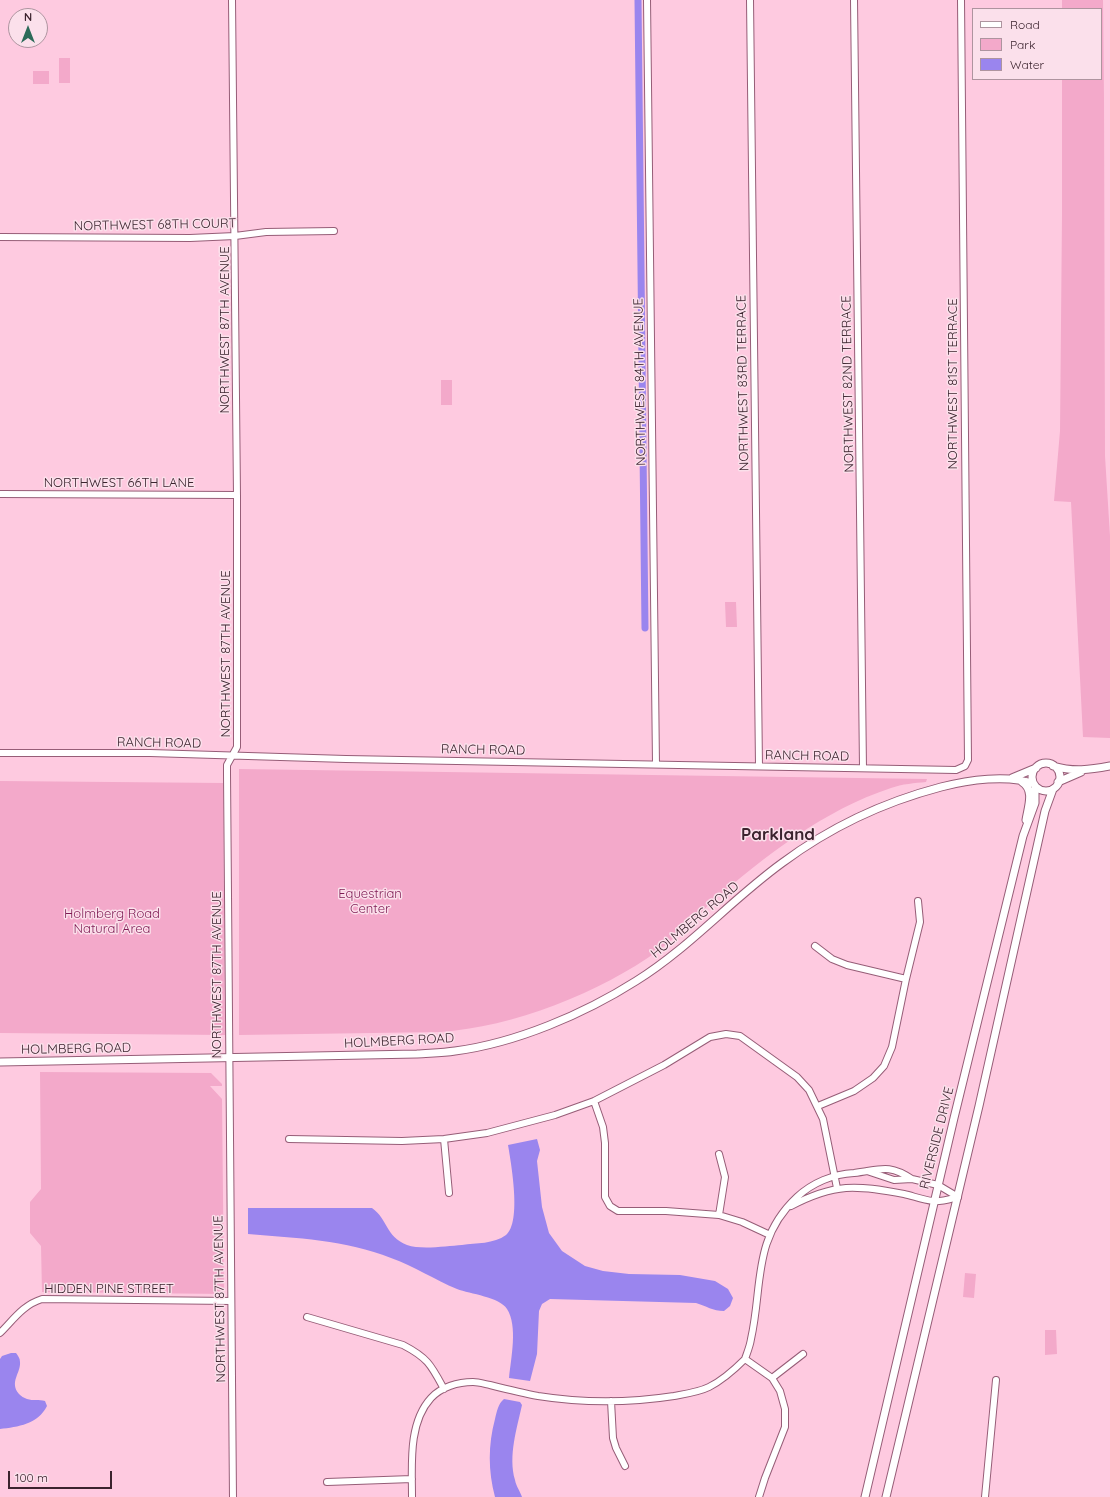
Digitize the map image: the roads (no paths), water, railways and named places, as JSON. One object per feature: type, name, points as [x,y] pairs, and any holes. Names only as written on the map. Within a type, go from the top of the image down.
[{"type":"street","name":"NORTHWEST 87TH AVENUE","points":[[232,0],[237,495],[237,746],[227,765],[227,774],[233,1497]]},
{"type":"street","name":"NORTHWEST 84TH AVENUE","points":[[647,0],[656,764]]},
{"type":"street","name":"NORTHWEST 83RD TERRACE","points":[[750,0],[759,766]]},
{"type":"street","name":"NORTHWEST 82ND TERRACE","points":[[854,0],[863,768]]},
{"type":"street","name":"NORTHWEST 81ST TERRACE","points":[[961,0],[968,760],[965,766]]},
{"type":"street","name":"NORTHWEST 68TH COURT","points":[[0,237],[190,238],[235,236],[266,232],[334,231]]},
{"type":"street","name":"NORTHWEST 66TH LANE","points":[[0,494],[237,495]]},
{"type":"street","name":"RANCH ROAD","points":[[0,753],[150,753],[233,756],[956,770],[965,766]]},
{"type":"street","points":[[1053,789],[1045,791],[1034,785],[1032,777],[1036,768],[1044,763],[1066,769],[1085,770]]},
{"type":"street","points":[[1053,766],[1056,768],[1059,775],[1058,782]]},
{"type":"street","points":[[886,1497],[958,1197],[1023,916],[1045,811],[1053,789],[1058,782],[1085,770],[1110,766]]},
{"type":"street","name":"HOLMBERG ROAD","points":[[0,1062],[417,1054],[456,1051],[494,1043],[537,1030],[581,1012],[652,971],[680,950],[782,863],[834,829],[877,808],[934,789],[959,783],[1012,778],[1036,768]]},
{"type":"street","name":"HOLMBERG ROAD","points":[[1012,778],[1034,785]]},
{"type":"street","points":[[1012,778],[1026,785],[1029,790],[1030,798],[1024,836]]},
{"type":"street","name":"RIVERSIDE DRIVE","points":[[865,1497],[938,1185],[1024,836],[1035,803],[1034,785]]},
{"type":"street","points":[[818,1106],[854,1091],[873,1078],[884,1066],[892,1047],[906,979],[920,922],[918,901]]},
{"type":"street","points":[[815,946],[832,959],[847,965],[906,979]]},
{"type":"street","points":[[289,1139],[402,1141],[444,1139],[487,1133],[555,1115],[594,1101],[664,1065],[710,1037],[726,1034],[740,1036],[797,1077],[809,1090],[823,1119],[837,1188]]},
{"type":"street","points":[[594,1101],[605,1142],[605,1197],[610,1206],[618,1211],[666,1211],[719,1215],[742,1222],[770,1235]]},
{"type":"street","points":[[444,1139],[449,1194]]},
{"type":"street","points":[[719,1154],[724,1177],[719,1215]]},
{"type":"street","points":[[412,1497],[414,1440],[422,1410],[432,1398],[444,1389],[462,1382],[474,1382],[537,1396],[611,1401],[660,1398],[684,1394],[708,1387],[727,1376],[745,1359],[751,1340],[759,1275],[764,1250],[784,1209],[804,1191],[835,1175],[881,1168],[902,1172],[912,1179]]},
{"type":"street","points":[[867,1171],[894,1180],[912,1179],[938,1185],[958,1197]]},
{"type":"street","points":[[878,1190],[880,1176]]},
{"type":"street","points":[[784,1209],[809,1196],[837,1188],[859,1187],[934,1202],[958,1197]]},
{"type":"street","name":"HIDDEN PINE STREET","points":[[0,1333],[23,1308],[32,1302],[42,1299],[232,1300]]},
{"type":"street","points":[[307,1317],[403,1345],[417,1352],[430,1364],[444,1389]]},
{"type":"street","points":[[772,1378],[803,1354]]},
{"type":"street","points":[[745,1359],[772,1378],[780,1391],[785,1408],[785,1427],[759,1497]]},
{"type":"street","points":[[985,1497],[996,1380]]},
{"type":"street","points":[[611,1401],[613,1438],[625,1466]]},
{"type":"street","points":[[327,1482],[412,1479]]},
{"type":"water","points":[[537,1139],[540,1150],[537,1161],[542,1207],[549,1233],[562,1251],[585,1266],[603,1271],[629,1274],[680,1275],[715,1281],[728,1289],[733,1298],[730,1306],[724,1311],[720,1311],[696,1303],[550,1299],[542,1304],[539,1311],[537,1354],[530,1381],[509,1378],[513,1342],[512,1324],[507,1309],[498,1302],[484,1296],[457,1289],[400,1261],[356,1247],[321,1241],[248,1234],[248,1208],[372,1208],[381,1217],[394,1237],[407,1245],[434,1247],[490,1242],[506,1235],[511,1228],[513,1218],[514,1192],[508,1145]]},
{"type":"water","points":[[16,1353],[20,1361],[15,1382],[16,1390],[27,1399],[45,1401],[47,1406],[38,1417],[27,1424],[0,1429],[0,1359],[2,1356]]},
{"type":"water","points":[[504,1399],[520,1402],[522,1405],[514,1442],[512,1461],[516,1482],[522,1497],[495,1497],[491,1478],[491,1438],[497,1410],[500,1403]]},
{"type":"waterway","points":[[638,0],[645,628]]},
{"type":"district","name":"Parkland","points":[[778,835]]},
{"type":"park label","name":"Equestrian Center","points":[[370,902]]},
{"type":"park label","name":"Holmberg Road Natural Area","points":[[112,922]]}]
